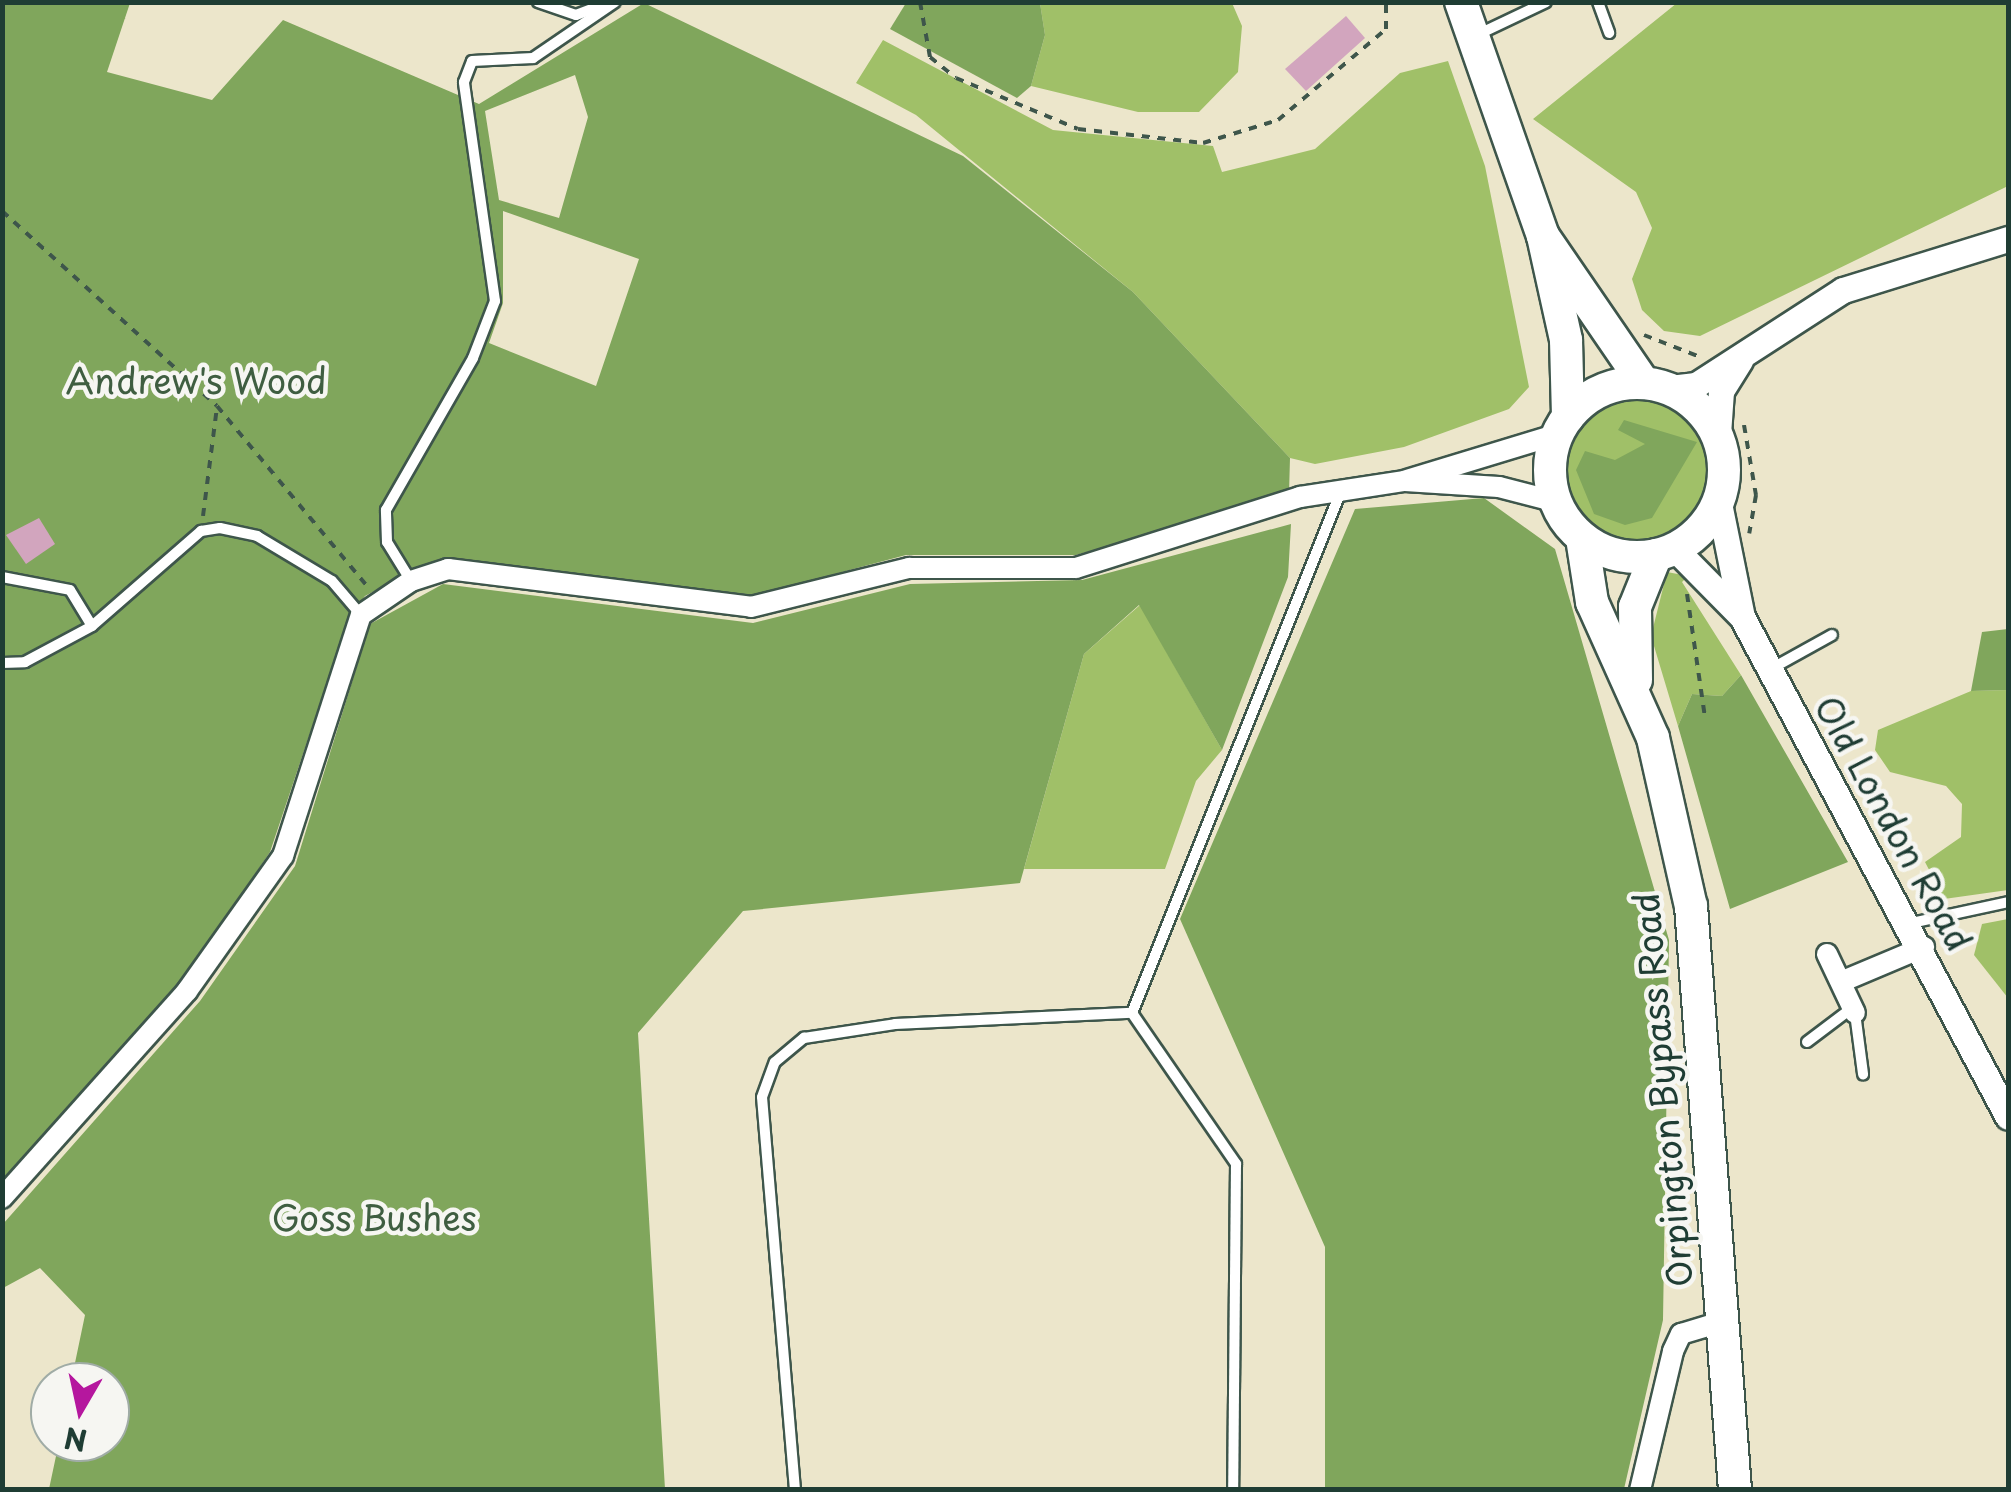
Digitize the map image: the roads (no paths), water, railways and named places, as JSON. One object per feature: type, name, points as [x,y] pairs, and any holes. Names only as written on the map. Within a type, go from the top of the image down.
[{"type":"main road","points":[[1461,2],[1543,236],[1566,340],[1563,426],[1553,501],[1582,538],[1616,554],[1666,552],[1719,502],[1718,434],[1656,386],[1543,236]]},
{"type":"main road","points":[[1563,426],[1599,391],[1656,386]]},
{"type":"main road","name":"Orpington Bypass Road","points":[[1582,538],[1592,602],[1636,689]]},
{"type":"main road","name":"Orpington Bypass Road","points":[[1666,552],[1634,608],[1636,689],[1690,906],[1734,1490]]},
{"type":"street","points":[[1656,386],[1696,385],[1843,290],[2008,239]]},
{"type":"street","points":[[1718,434],[1721,391],[1743,357]]},
{"type":"street","points":[[2,1198],[187,991],[283,856],[361,616],[410,581],[448,569],[751,607],[909,568],[1076,568],[1341,492],[1405,481],[1563,426]]},
{"type":"street","points":[[1405,481],[1499,486],[1553,501]]},
{"type":"street","name":"Old London Road","points":[[1719,502],[1742,618],[1924,947],[2008,1118]]},
{"type":"street","name":"Old London Road","points":[[1666,552],[1742,618]]},
{"type":"street","points":[[1843,981],[1924,947]]},
{"type":"street","points":[[1827,954],[1854,1010]]},
{"type":"street","points":[[1640,1490],[1673,1350],[1681,1334],[1721,1322]]},
{"type":"lane","points":[[538,2],[576,15],[612,2]]},
{"type":"lane","points":[[410,581],[387,542],[386,510],[473,358],[495,300],[464,82],[472,61],[533,58],[612,2]]},
{"type":"lane","points":[[1473,36],[1546,2]]},
{"type":"lane","points":[[1598,2],[1609,33]]},
{"type":"lane","points":[[1132,1013],[1341,492]]},
{"type":"lane","points":[[2,664],[25,662],[92,626],[201,531],[257,536],[332,581],[361,616]]},
{"type":"lane","points":[[2,577],[70,590],[92,626]]},
{"type":"lane","points":[[1768,671],[1832,635]]},
{"type":"lane","points":[[1911,923],[2008,902]]},
{"type":"lane","points":[[1807,1042],[1854,1010],[1863,1074]]},
{"type":"lane","points":[[795,1490],[762,1097],[774,1062],[804,1038],[895,1024],[1132,1013]]},
{"type":"lane","points":[[1132,1013],[1236,1164],[1233,1490]]},
{"type":"park label","name":"Andrew's Wood","points":[[196,380]]},
{"type":"park label","name":"Goss Bushes","points":[[374,1217]]}]
